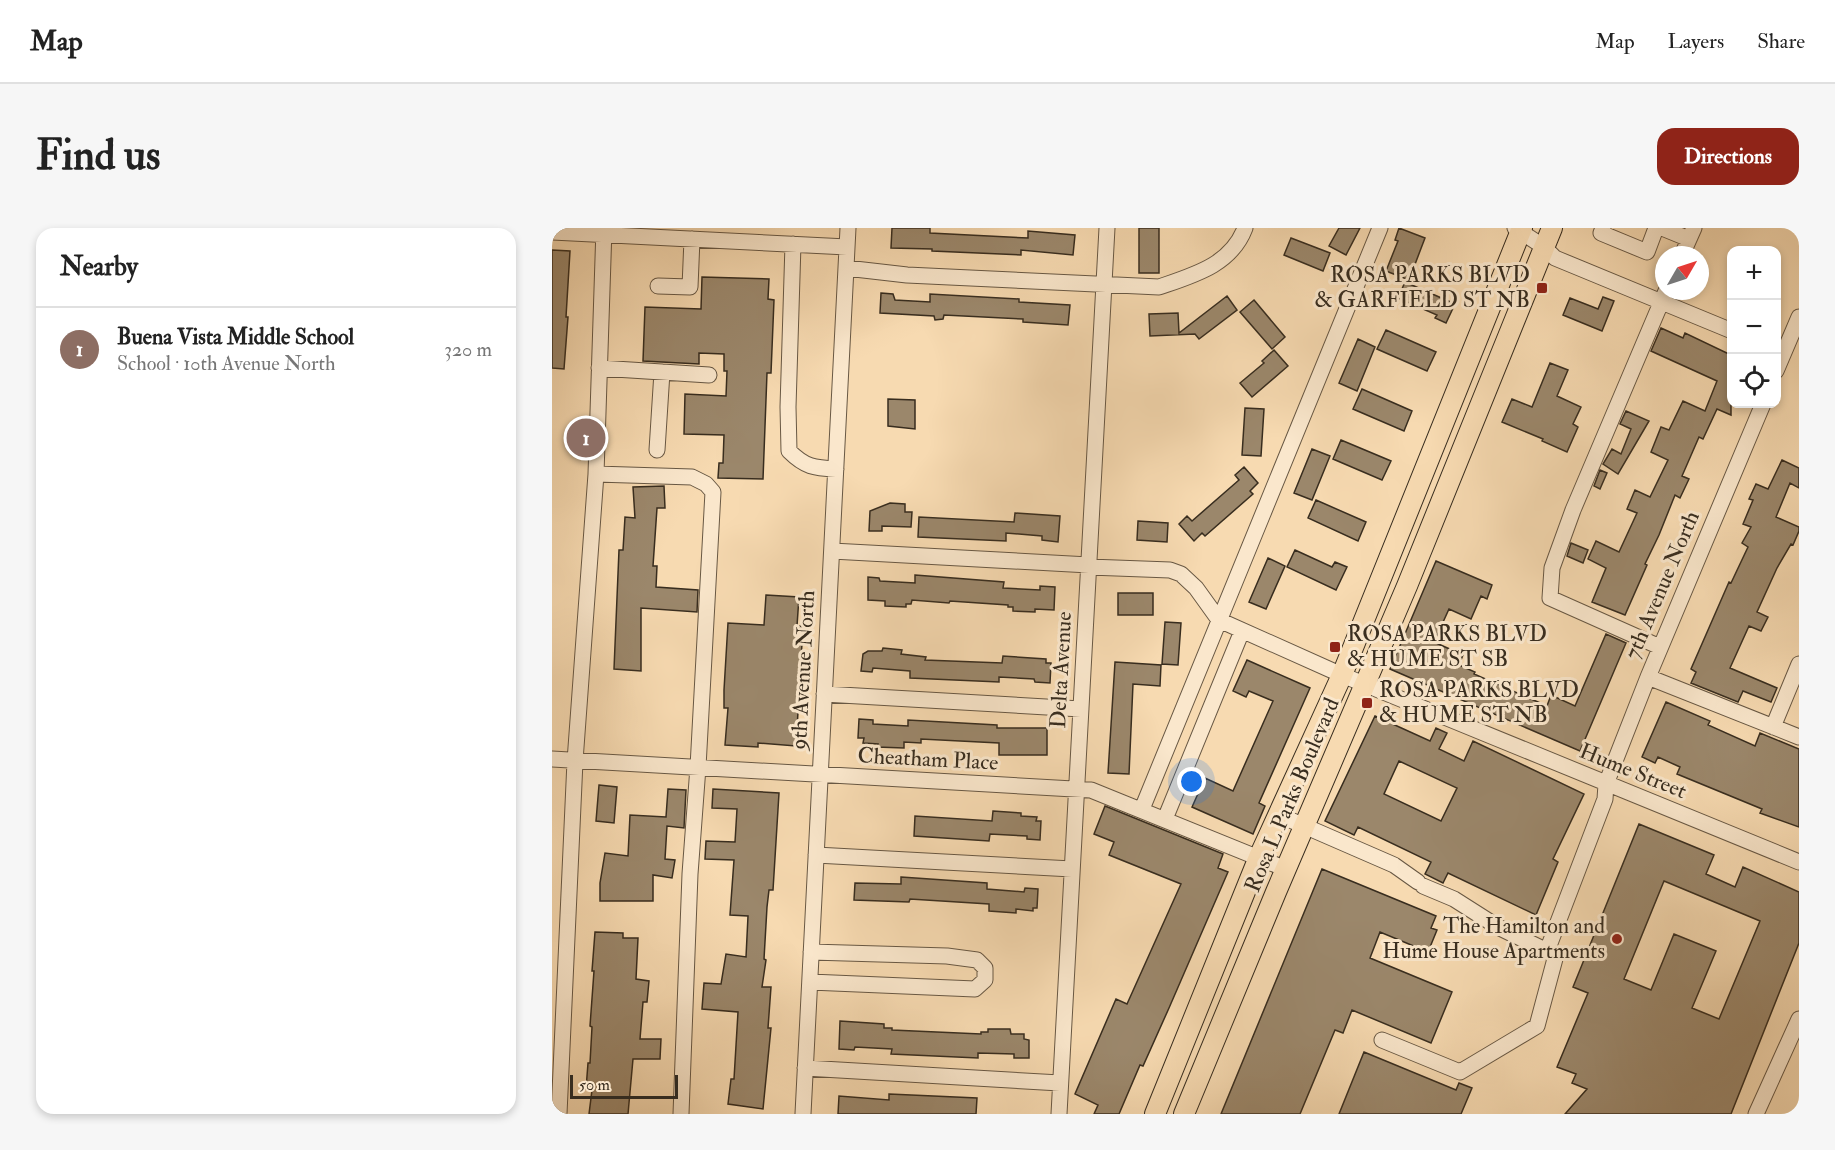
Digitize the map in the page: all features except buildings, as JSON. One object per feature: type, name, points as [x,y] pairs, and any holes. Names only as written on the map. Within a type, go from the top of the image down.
[{"type":"main road","name":"Rosa L Parks Boulevard","points":[[1184,1114],[1407,586],[1552,228]]},
{"type":"main road","name":"Rosa L Parks Boulevard","points":[[1155,1114],[1259,857],[1342,675],[1519,229]]},
{"type":"street","name":"9th Avenue North","points":[[803,1114],[848,228]]},
{"type":"street","name":"Delta Avenue","points":[[1059,1114],[1107,228]]},
{"type":"street","points":[[846,268],[907,275],[1160,287],[1189,277],[1225,258],[1241,239],[1245,228]]},
{"type":"street","points":[[1142,809],[1380,228]]},
{"type":"street","points":[[1603,228],[1601,233],[1647,252],[1656,228]]},
{"type":"street","points":[[1662,228],[1692,234]]},
{"type":"street","points":[[1519,229],[1555,258],[1655,294]]},
{"type":"street","points":[[552,232],[604,232],[692,239],[729,235],[793,244],[847,247]]},
{"type":"street","points":[[559,1114],[575,761],[596,474],[604,232]]},
{"type":"street","points":[[658,286],[690,287],[692,239]]},
{"type":"street","points":[[793,244],[788,407],[789,451],[801,463],[817,468],[836,469]]},
{"type":"street","points":[[1660,647],[1550,598],[1552,568],[1573,510],[1662,300]]},
{"type":"street","points":[[1669,300],[1727,329]]},
{"type":"street","points":[[1781,347],[1799,317]]},
{"type":"street","points":[[1781,349],[1799,357]]},
{"type":"street","points":[[599,368],[709,375]]},
{"type":"street","points":[[657,450],[662,372]]},
{"type":"street","name":"7th Avenue North","points":[[1547,951],[1605,799],[1606,784],[1648,677],[1761,408]]},
{"type":"street","points":[[596,474],[692,477],[706,484],[713,492],[690,874],[681,1114]]},
{"type":"street","points":[[832,551],[1170,570],[1181,574],[1196,588],[1219,620]]},
{"type":"street","name":"Hume Street","points":[[1219,620],[1342,675],[1799,862]]},
{"type":"street","points":[[1165,819],[1242,631]]},
{"type":"street","points":[[1773,727],[1799,664]]},
{"type":"street","points":[[1648,677],[1799,737]]},
{"type":"street","points":[[824,694],[1081,709]]},
{"type":"street","name":"Cheatham Place","points":[[552,759],[1091,790],[1286,869]]},
{"type":"street","points":[[1279,815],[1394,864],[1420,884],[1454,898],[1498,927],[1556,955],[1537,1026],[1461,1072],[1382,1040]]},
{"type":"street","points":[[816,855],[1072,868]]},
{"type":"street","points":[[810,982],[975,989],[985,980],[985,968],[977,960],[947,956],[812,952]]},
{"type":"street","points":[[1756,1114],[1799,1019]]},
{"type":"street","points":[[806,1068],[1060,1083]]},
{"type":"place","name":"ROSA PARKS BLVD & GARFIELD ST NB","points":[[1542,288]]},
{"type":"place","name":"Buena Vista Middle School","points":[[586,438]]},
{"type":"place","name":"ROSA PARKS BLVD & HUME ST SB","points":[[1335,647]]},
{"type":"place","name":"ROSA PARKS BLVD & HUME ST NB","points":[[1367,703]]},
{"type":"place","name":"The Hamilton and Hume House Apartments","points":[[1617,939]]}]
